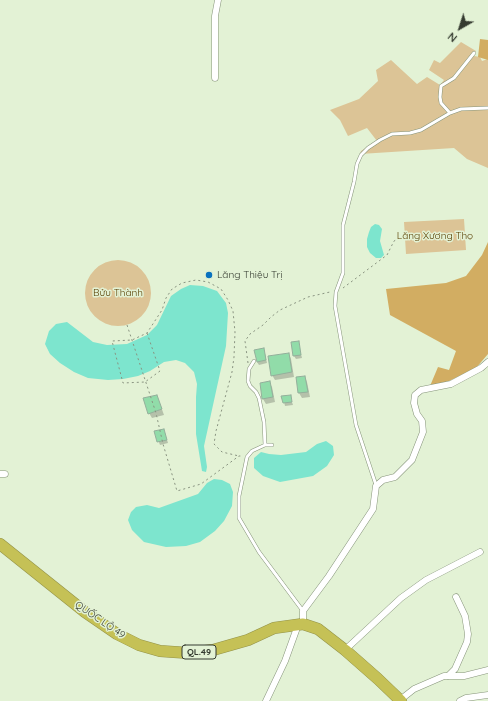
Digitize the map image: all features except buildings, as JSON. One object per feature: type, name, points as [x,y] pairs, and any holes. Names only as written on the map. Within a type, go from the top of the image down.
[{"type":"highway","name":"QUỐC LỘ 49","points":[[0,544],[85,612],[117,634],[139,645],[160,651],[174,652],[189,653],[213,650],[248,640],[274,628],[300,624],[318,629],[378,678],[400,701]]},
{"type":"street","points":[[215,78],[215,16],[218,0]]},
{"type":"street","points":[[266,701],[300,624],[303,611],[346,552],[373,509],[376,496],[376,486],[383,480],[395,477],[412,460],[423,432],[422,421],[417,414],[414,404],[415,395],[421,390],[451,384],[482,368],[488,362]]},
{"type":"street","points":[[345,650],[400,598],[426,580],[480,552]]},
{"type":"street","points":[[448,676],[455,669],[467,642],[468,634],[465,616],[456,597]]},
{"type":"street","points":[[400,701],[414,689],[448,676],[464,676],[488,670]]},
{"type":"street","points":[[460,701],[466,698],[488,695]]},
{"type":"lane","points":[[450,113],[441,102],[441,86],[454,78],[474,53]]},
{"type":"lane","points":[[376,486],[356,425],[335,306],[336,292],[343,273],[343,225],[357,164],[361,155],[368,148],[392,134],[410,133],[421,130],[450,113],[461,109],[488,108]]},
{"type":"lane","points":[[254,361],[249,369],[248,381],[250,386],[256,392],[258,398],[264,422],[265,445]]},
{"type":"lane","points":[[272,445],[265,445],[252,451],[247,457],[239,496],[239,518],[259,552],[303,611]]},
{"type":"path","points":[[249,369],[246,341],[250,334],[280,310],[294,303],[326,292],[336,292],[387,255],[394,242],[398,239],[435,236]]},
{"type":"path","points":[[147,333],[160,371],[145,382],[123,383],[112,341],[132,340],[147,333],[162,310],[166,298],[172,289],[182,283],[196,280],[208,282],[221,289],[233,311],[235,332],[234,357],[232,372],[216,431],[214,444],[222,452],[247,457]]},
{"type":"path","points":[[127,325],[156,413],[163,444],[177,491],[202,484],[239,456]]},
{"type":"green space","points":[[461,42],[476,51],[473,54],[474,56],[480,57],[482,61],[488,59],[488,168],[467,159],[454,148],[360,154],[361,151],[377,141],[367,128],[348,136],[340,120],[330,110],[359,99],[378,81],[376,70],[391,60],[417,84],[427,77],[440,85],[444,80],[429,70],[434,60],[440,63]]},
{"type":"green space","name":"Lăng Xương Thọ","points":[[464,219],[466,250],[406,254],[404,222]]},
{"type":"green space","name":"Bửu Thành","points":[[118,260],[131,262],[146,275],[149,280],[151,293],[149,306],[136,321],[131,324],[118,326],[105,324],[90,311],[87,306],[85,293],[87,280],[100,265],[105,262]]},
{"type":"shaded area","points":[[480,39],[488,40],[488,60],[478,57]]},
{"type":"shaded area","points":[[488,242],[488,354],[476,368],[449,381],[430,386],[438,367],[449,370],[456,351],[390,315],[386,289],[446,283],[466,276],[482,255]]},
{"type":"water","points":[[375,224],[379,225],[382,229],[380,241],[384,255],[381,258],[376,258],[370,253],[367,247],[369,232],[371,227]]},
{"type":"water","points":[[190,285],[203,286],[217,291],[226,303],[228,313],[226,346],[204,446],[207,467],[206,472],[202,471],[196,434],[197,384],[194,372],[185,363],[176,360],[164,362],[150,371],[138,376],[123,379],[108,380],[88,378],[74,372],[60,363],[50,354],[45,344],[49,331],[56,324],[67,322],[93,342],[107,345],[127,344],[147,335],[157,325],[171,296]]},
{"type":"water","points":[[326,441],[333,446],[334,455],[327,466],[313,476],[280,482],[263,476],[254,468],[254,458],[261,452],[281,455],[306,452],[317,444]]},
{"type":"water","points":[[214,479],[222,480],[230,484],[233,492],[232,506],[224,521],[215,531],[200,542],[186,546],[166,547],[144,542],[132,530],[128,520],[131,512],[136,507],[147,505],[159,508],[198,494],[207,483]]},
{"type":"place","name":"Lăng Thiệu Trị","points":[[209,275]]}]
